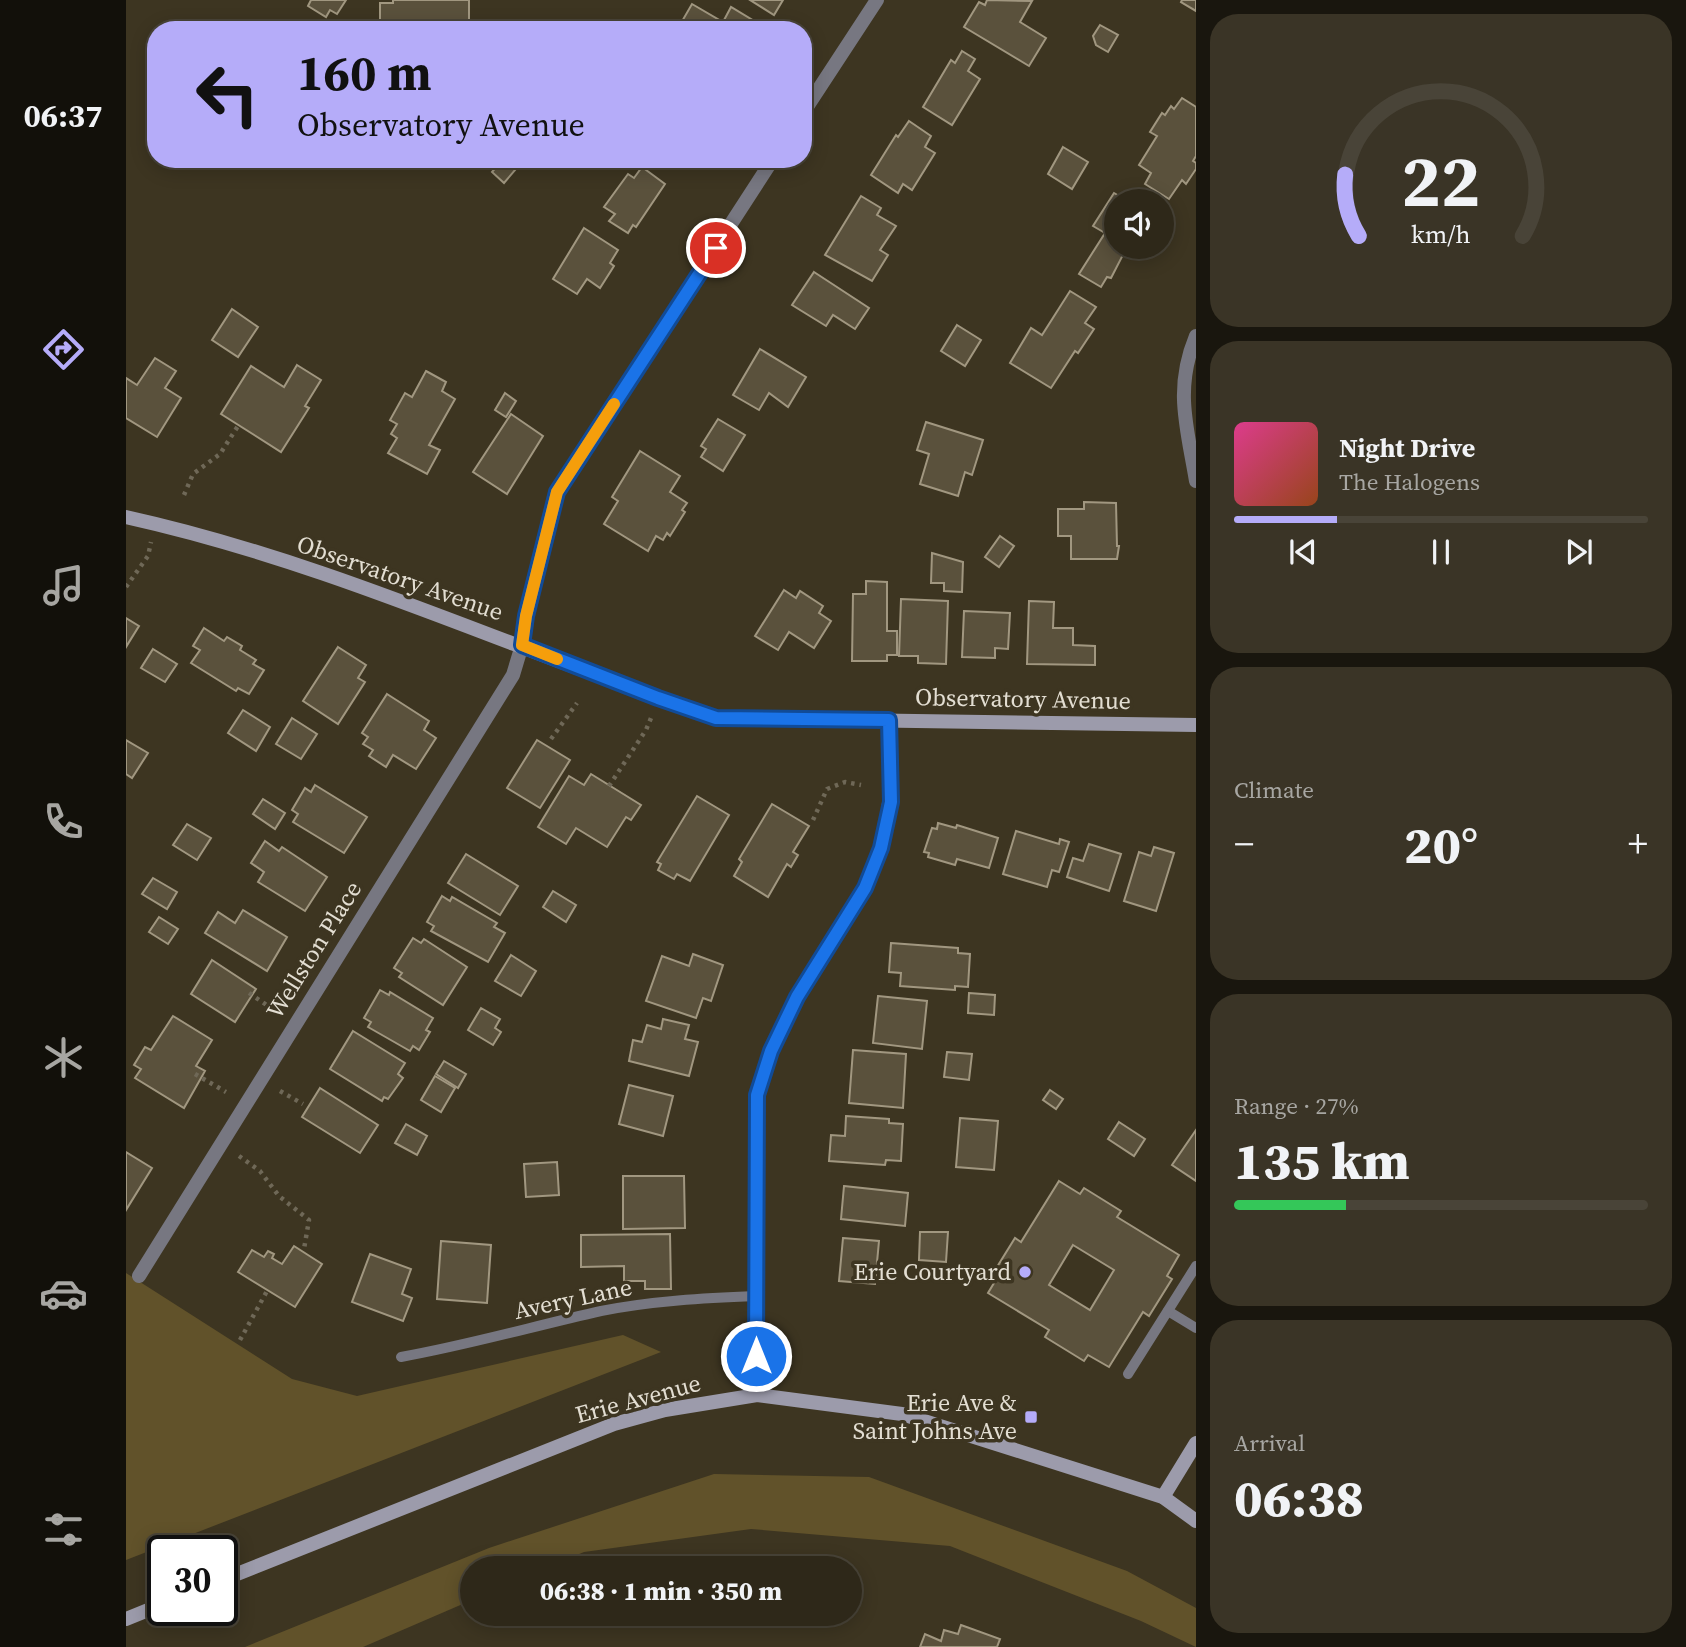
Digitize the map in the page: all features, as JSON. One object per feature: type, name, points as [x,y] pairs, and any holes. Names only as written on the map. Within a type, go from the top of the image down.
[{"type":"street","points":[[812,99],[877,0]]},
{"type":"street","name":"Wellston Place","points":[[139,1276],[513,675],[557,492],[767,168]]},
{"type":"street","points":[[1196,336],[1189,353],[1184,380],[1184,420],[1196,481]]},
{"type":"street","name":"Observatory Avenue","points":[[126,517],[244,548],[345,580],[716,718],[1196,725]]},
{"type":"street","points":[[757,1395],[757,1095],[771,1051],[797,997],[865,888],[881,848],[891,802],[889,720]]},
{"type":"street","name":"Erie Avenue","points":[[238,1574],[614,1424],[665,1410],[757,1395],[902,1414],[1163,1497],[1196,1521]]},
{"type":"street","points":[[1163,1497],[1196,1443]]},
{"type":"street","points":[[126,1619],[147,1610]]},
{"type":"lane","points":[[1128,1374],[1196,1266]]},
{"type":"lane","name":"Avery Lane","points":[[401,1357],[487,1340],[602,1311],[686,1299],[756,1296]]},
{"type":"lane","points":[[1168,1311],[1196,1328]]},
{"type":"path","points":[[184,495],[193,474],[220,454],[238,426]]},
{"type":"path","points":[[126,587],[148,556],[155,524]]},
{"type":"path","points":[[609,786],[646,730],[658,698]]},
{"type":"path","points":[[551,739],[577,703]]},
{"type":"path","points":[[813,820],[828,789],[845,782],[861,785]]},
{"type":"path","points":[[249,993],[277,1012]]},
{"type":"path","points":[[195,1074],[226,1092]]},
{"type":"path","points":[[262,1077],[303,1104]]},
{"type":"path","points":[[237,1155],[260,1171],[279,1196],[309,1220],[304,1249]]},
{"type":"path","points":[[240,1340],[267,1291]]},
{"type":"shaded area","points":[[126,1273],[292,1379],[357,1396],[623,1335],[661,1352],[190,1535],[147,1535],[147,1552],[126,1560]]},
{"type":"shaded area","points":[[714,1474],[869,1477],[1127,1571],[1196,1608],[1196,1647],[1141,1621],[950,1546],[751,1529],[584,1552],[574,1556],[469,1556]]},
{"type":"shaded area","points":[[460,1560],[460,1605],[363,1647],[245,1647]]},
{"type":"building","points":[[311,0],[346,0],[337,14],[330,10],[326,17],[308,6]]},
{"type":"building","points":[[393,0],[469,0],[469,21],[380,21],[380,3],[393,3]]},
{"type":"building","points":[[750,0],[783,0],[774,15]]},
{"type":"building","points":[[987,0],[1032,1],[1020,22],[1046,38],[1029,66],[964,27],[979,2],[985,5]]},
{"type":"building","points":[[1196,0],[1196,11],[1181,2]]},
{"type":"building","points":[[692,4],[721,21],[682,21]]},
{"type":"building","points":[[731,7],[754,21],[724,21]]},
{"type":"building","points":[[1100,25],[1118,35],[1108,52],[1096,45],[1093,36]]},
{"type":"building","points":[[962,51],[975,59],[968,71],[980,79],[952,125],[923,107],[951,60],[955,63]]},
{"type":"building","points":[[1182,98],[1196,107],[1196,156],[1193,161],[1196,163],[1196,169],[1186,184],[1182,180],[1174,192],[1174,189],[1153,189],[1145,184],[1151,173],[1139,165],[1157,136],[1150,132],[1162,113],[1165,115],[1171,106],[1174,109]]},
{"type":"building","points":[[909,121],[931,136],[925,147],[935,153],[912,190],[903,184],[898,193],[871,175],[896,135],[898,137]]},
{"type":"building","points":[[1063,147],[1088,162],[1072,189],[1048,174]]},
{"type":"building","points":[[495,168],[516,169],[504,183],[492,172]]},
{"type":"building","points":[[643,168],[665,184],[636,227],[633,225],[628,233],[609,221],[615,214],[604,207],[628,174],[634,178]]},
{"type":"building","points":[[861,196],[881,208],[877,215],[896,226],[880,250],[888,255],[872,281],[825,255]]},
{"type":"building","points":[[1104,209],[1104,232],[1093,226]]},
{"type":"building","points":[[584,228],[618,250],[610,263],[614,266],[600,288],[587,279],[577,294],[553,279]]},
{"type":"building","points":[[1104,235],[1104,259],[1121,259],[1111,278],[1107,277],[1101,287],[1079,274]]},
{"type":"building","points":[[814,272],[869,308],[855,329],[833,315],[826,326],[792,305]]},
{"type":"building","points":[[1070,291],[1096,307],[1085,323],[1094,329],[1078,353],[1075,351],[1051,388],[1010,363],[1031,328],[1042,335]]},
{"type":"building","points":[[232,309],[258,327],[238,357],[212,340]]},
{"type":"building","points":[[957,325],[981,340],[965,366],[941,351]]},
{"type":"building","points":[[760,349],[806,377],[788,407],[769,393],[759,410],[733,395]]},
{"type":"building","points":[[155,358],[176,371],[165,388],[181,398],[157,437],[126,418],[126,378],[137,385]]},
{"type":"building","points":[[297,365],[321,380],[305,406],[309,408],[281,452],[221,414],[251,366],[284,387]]},
{"type":"building","points":[[426,371],[446,382],[442,391],[455,399],[429,445],[440,450],[427,474],[388,453],[397,438],[391,434],[397,424],[390,420],[405,393],[412,397]]},
{"type":"building","points":[[505,393],[516,401],[506,417],[495,410]]},
{"type":"building","points":[[511,414],[543,436],[507,494],[473,472]]},
{"type":"building","points":[[718,419],[745,435],[723,471],[701,457],[706,449],[701,446]]},
{"type":"building","points":[[926,422],[983,440],[972,475],[965,472],[958,496],[920,484],[929,454],[917,450]]},
{"type":"building","points":[[640,451],[680,476],[670,492],[687,503],[682,510],[685,512],[670,536],[667,533],[663,540],[656,536],[648,551],[604,524],[618,501],[612,497]]},
{"type":"building","points":[[1084,502],[1116,503],[1119,546],[1117,559],[1071,559],[1071,536],[1058,536],[1058,509],[1084,509]]},
{"type":"building","points":[[1000,536],[1014,546],[999,567],[985,557]]},
{"type":"building","points":[[932,553],[963,562],[962,592],[944,591],[944,583],[931,583]]},
{"type":"building","points":[[866,581],[887,582],[887,631],[897,631],[897,655],[887,655],[887,661],[852,661],[853,594],[866,594]]},
{"type":"building","points":[[784,590],[796,598],[800,591],[823,606],[819,613],[831,621],[814,648],[789,632],[778,650],[755,636]]},
{"type":"building","points":[[901,599],[948,601],[946,664],[918,663],[918,656],[899,656]]},
{"type":"building","points":[[1029,601],[1054,602],[1053,628],[1073,628],[1073,645],[1095,646],[1095,665],[1027,664]]},
{"type":"building","points":[[964,611],[1010,613],[1008,649],[995,648],[995,658],[962,657]]},
{"type":"building","points":[[126,618],[139,626],[126,647]]},
{"type":"building","points":[[204,628],[224,641],[227,637],[242,646],[240,650],[256,660],[253,664],[264,670],[249,694],[238,688],[236,691],[191,663],[200,650],[193,646]]},
{"type":"building","points":[[338,647],[366,665],[358,678],[365,682],[338,724],[303,701]]},
{"type":"building","points":[[153,649],[177,664],[165,682],[141,668]]},
{"type":"building","points":[[387,694],[429,721],[424,730],[436,738],[416,769],[393,755],[386,767],[369,756],[373,750],[363,744],[368,737],[362,733]]},
{"type":"building","points":[[243,710],[270,727],[256,751],[228,733]]},
{"type":"building","points":[[292,718],[317,734],[301,759],[276,744]]},
{"type":"building","points":[[126,740],[148,753],[132,778],[126,774]]},
{"type":"building","points":[[537,740],[570,760],[540,808],[507,788]]},
{"type":"building","points":[[591,774],[641,805],[631,820],[626,817],[607,847],[576,828],[566,844],[538,827],[569,776],[584,785]]},
{"type":"building","points":[[315,785],[367,817],[344,853],[293,822],[298,814],[292,810],[305,788],[311,792]]},
{"type":"building","points":[[697,796],[729,815],[690,881],[677,874],[674,879],[658,870],[661,864],[657,862]]},
{"type":"building","points":[[263,799],[285,813],[275,829],[253,814]]},
{"type":"building","points":[[772,804],[809,826],[793,852],[798,855],[791,867],[787,864],[768,897],[734,876],[742,862],[739,859]]},
{"type":"building","points":[[938,823],[956,828],[957,825],[998,838],[989,868],[957,859],[955,865],[928,857],[929,853],[924,852],[932,828],[937,829]]},
{"type":"building","points":[[187,824],[211,838],[197,860],[173,845]]},
{"type":"building","points":[[1016,831],[1059,844],[1060,839],[1069,842],[1059,872],[1052,870],[1047,887],[1003,874]]},
{"type":"building","points":[[265,841],[279,851],[282,847],[327,877],[305,911],[258,882],[264,872],[251,863]]},
{"type":"building","points":[[1089,844],[1121,854],[1109,891],[1067,877],[1073,858],[1083,861]]},
{"type":"building","points":[[1154,847],[1174,853],[1156,911],[1124,901],[1139,852],[1151,856]]},
{"type":"building","points":[[466,854],[518,886],[500,915],[448,883]]},
{"type":"building","points":[[153,878],[177,892],[167,909],[142,894]]},
{"type":"building","points":[[553,891],[576,905],[566,922],[543,907]]},
{"type":"building","points":[[442,896],[450,901],[452,897],[497,923],[494,927],[505,933],[488,962],[431,931],[434,926],[427,922]]},
{"type":"building","points":[[243,910],[287,937],[267,971],[205,933],[218,912],[235,923]]},
{"type":"building","points":[[159,917],[178,929],[168,944],[149,932]]},
{"type":"building","points":[[413,938],[421,943],[424,939],[467,967],[443,1005],[399,977],[402,973],[394,968]]},
{"type":"building","points":[[891,943],[958,948],[958,953],[970,954],[968,987],[955,986],[955,990],[900,986],[901,973],[889,972]]},
{"type":"building","points":[[693,954],[723,965],[711,1001],[703,998],[696,1018],[646,1001],[662,956],[689,966]]},
{"type":"building","points":[[511,955],[536,971],[521,996],[495,981]]},
{"type":"building","points":[[212,960],[256,989],[235,1022],[191,994]]},
{"type":"building","points":[[380,990],[389,995],[390,992],[433,1018],[426,1030],[430,1032],[419,1050],[413,1046],[410,1051],[368,1027],[371,1022],[364,1018]]},
{"type":"building","points":[[969,993],[995,995],[994,1015],[968,1013]]},
{"type":"building","points":[[878,996],[927,1001],[922,1049],[873,1043]]},
{"type":"building","points":[[481,1008],[500,1019],[495,1028],[501,1032],[493,1045],[468,1030]]},
{"type":"building","points":[[173,1016],[212,1040],[196,1066],[205,1071],[184,1108],[135,1078],[141,1069],[134,1065],[145,1047],[151,1050]]},
{"type":"building","points":[[663,1019],[689,1025],[685,1039],[698,1042],[689,1076],[629,1061],[633,1040],[642,1042],[647,1025],[661,1029]]},
{"type":"building","points":[[353,1031],[405,1063],[398,1074],[403,1078],[388,1099],[384,1097],[382,1101],[330,1069]]},
{"type":"building","points":[[853,1050],[906,1054],[903,1108],[849,1103]]},
{"type":"building","points":[[947,1052],[972,1054],[969,1080],[944,1077]]},
{"type":"building","points":[[444,1061],[466,1074],[458,1088],[436,1074]]},
{"type":"building","points":[[435,1076],[455,1088],[441,1112],[421,1100]]},
{"type":"building","points":[[629,1085],[673,1096],[663,1136],[619,1124]]},
{"type":"building","points":[[320,1088],[378,1125],[360,1153],[302,1117]]},
{"type":"building","points":[[1050,1090],[1063,1099],[1056,1109],[1043,1100]]},
{"type":"building","points":[[846,1116],[889,1119],[889,1123],[903,1124],[901,1161],[886,1160],[885,1165],[829,1161],[831,1135],[845,1136]]},
{"type":"building","points":[[960,1118],[998,1121],[994,1170],[956,1167]]},
{"type":"building","points":[[1119,1122],[1145,1139],[1134,1156],[1108,1139]]},
{"type":"building","points":[[406,1124],[427,1136],[417,1155],[395,1143]]},
{"type":"building","points":[[1196,1130],[1196,1181],[1172,1165]]},
{"type":"building","points":[[126,1152],[152,1168],[126,1210]]},
{"type":"building","points":[[557,1162],[559,1195],[526,1197],[524,1164]]},
{"type":"building","points":[[623,1176],[684,1176],[685,1228],[623,1229]]},
{"type":"building","name":"Erie Courtyard","points":[[1059,1181],[1080,1194],[1084,1188],[1121,1211],[1117,1217],[1179,1255],[1167,1276],[1172,1279],[1149,1316],[1143,1312],[1109,1367],[1088,1355],[1084,1361],[1045,1337],[1049,1330],[988,1293],[997,1278],[992,1275],[1015,1238],[1021,1242]],"holes":[[[1073,1245],[1114,1270],[1090,1310],[1049,1285]]]},
{"type":"building","points":[[844,1186],[908,1193],[905,1226],[841,1219]]},
{"type":"building","points":[[920,1232],[948,1232],[946,1262],[919,1260]]},
{"type":"building","points":[[670,1234],[671,1289],[645,1289],[645,1281],[624,1281],[624,1266],[581,1267],[581,1235]]},
{"type":"building","points":[[843,1238],[879,1241],[875,1284],[839,1281]]},
{"type":"building","points":[[441,1241],[491,1245],[487,1303],[437,1299]]},
{"type":"building","points":[[294,1246],[322,1264],[295,1307],[238,1272],[252,1250],[264,1257],[268,1251],[274,1254],[272,1258],[282,1264]]},
{"type":"building","points":[[370,1254],[411,1269],[402,1294],[412,1298],[403,1321],[352,1302]]},
{"type":"building","points":[[961,1625],[1000,1639],[997,1647],[920,1647],[925,1634],[941,1641],[944,1630],[958,1634]]},
{"type":"slow traffic","points":[[557,659],[522,645],[526,616],[557,492],[614,404]]},
{"type":"place","name":"Erie Courtyard","points":[[1025,1272]]},
{"type":"place","name":"Erie Ave & Saint Johns Ave","points":[[1031,1417]]},
{"type":"route","points":[[716,248],[557,492],[526,616],[522,645],[716,718],[889,720],[891,802],[881,848],[865,888],[797,997],[771,1051],[757,1095],[756,1356]]}]
